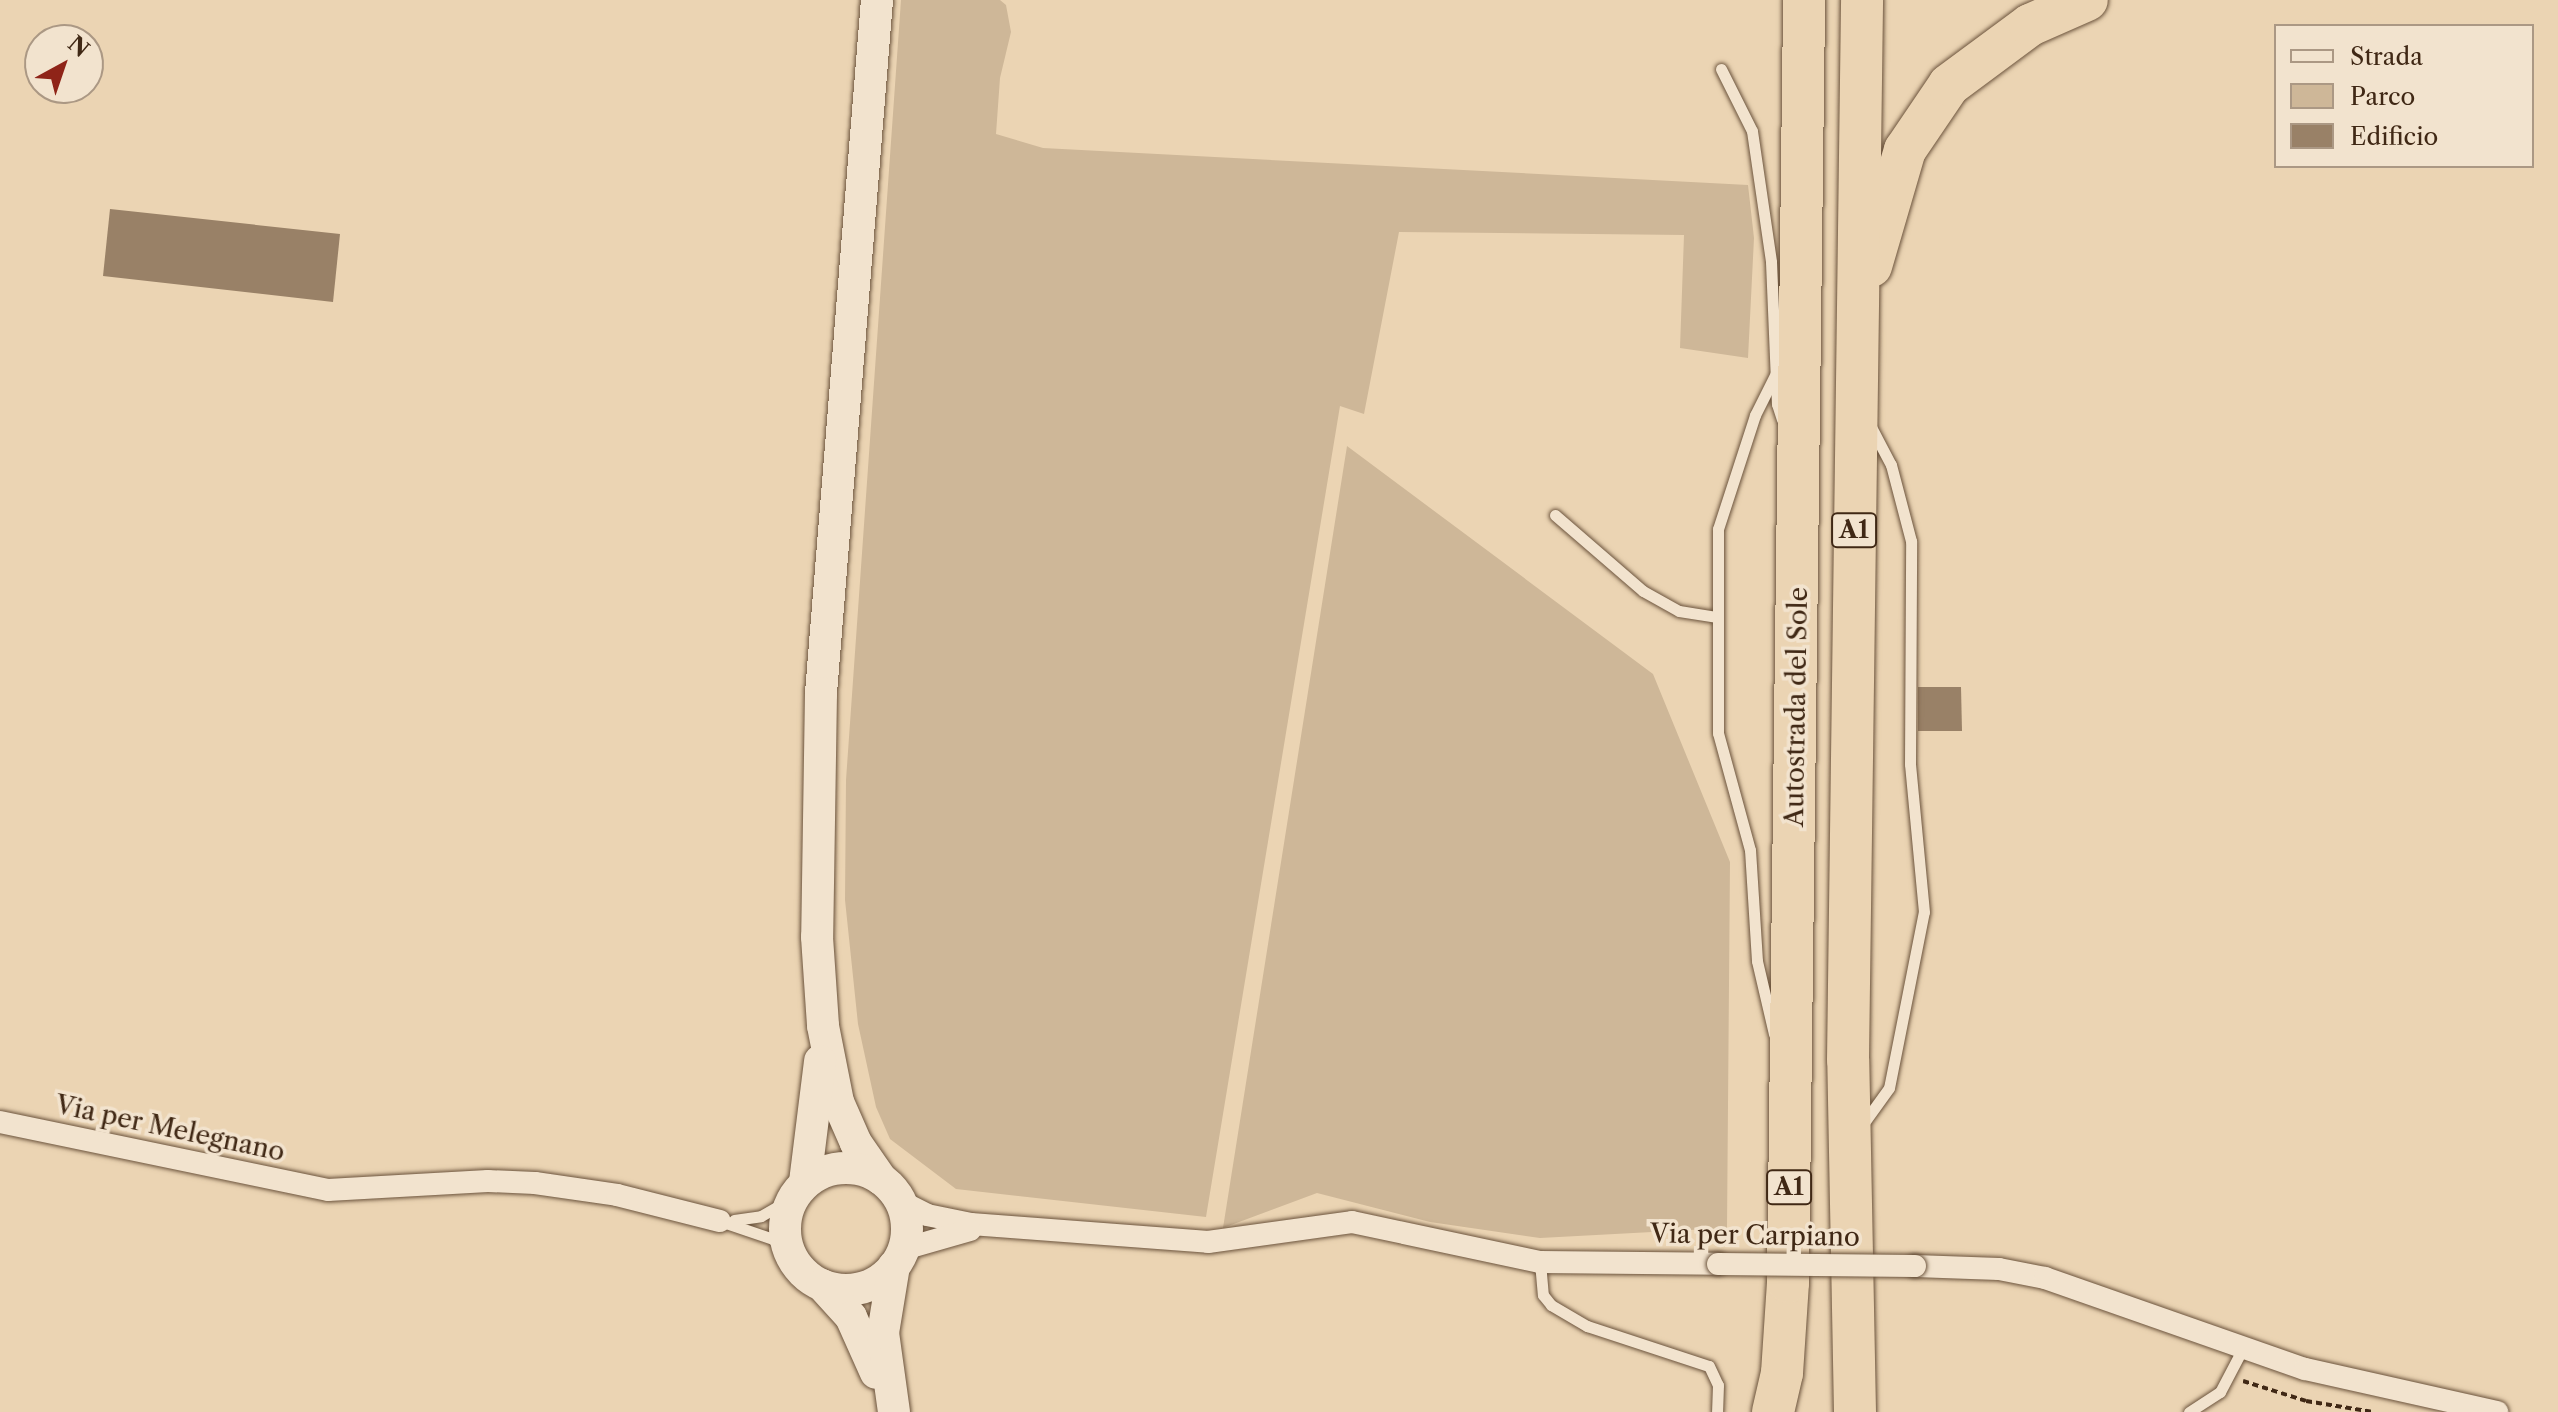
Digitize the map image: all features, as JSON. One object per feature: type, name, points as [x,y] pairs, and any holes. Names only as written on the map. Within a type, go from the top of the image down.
[{"type":"highway","points":[[1794,0],[1802,142]]},
{"type":"highway","name":"Autostrada del Sole","points":[[1773,1412],[1782,1373],[1788,1282],[1801,474],[1804,0]]},
{"type":"highway","name":"A1","points":[[1855,1412],[1849,1144],[1855,396],[1862,0]]},
{"type":"highway","points":[[1856,317],[1905,150],[1949,85],[2030,25],[2087,0]]},
{"type":"main road","points":[[877,0],[821,693],[817,937],[823,1026],[847,1126],[891,1190],[907,1233],[883,1333],[892,1412]]},
{"type":"main road","points":[[823,1026],[799,1190],[785,1238],[791,1258],[822,1285],[862,1335],[892,1412]]},
{"type":"main road","points":[[799,1190],[843,1167],[891,1190]]},
{"type":"main road","points":[[822,1285],[861,1288],[899,1258]]},
{"type":"street","name":"Via per Melegnano","points":[[0,1122],[328,1190],[488,1181],[535,1183],[617,1195],[720,1221]]},
{"type":"street","name":"Via per Carpiano","points":[[891,1190],[941,1219],[1221,1242],[1352,1222],[1540,1262],[1999,1269],[2045,1278],[2243,1348],[2370,1386],[2497,1412]]},
{"type":"street","name":"Via per Carpiano","points":[[899,1258],[927,1239],[999,1226]]},
{"type":"lane","points":[[1721,69],[1752,131],[1771,262],[1777,404],[1801,474]]},
{"type":"lane","points":[[1790,1106],[1757,961],[1750,850],[1718,733],[1718,529],[1776,369],[1801,331]]},
{"type":"lane","name":"A1","points":[[1849,1144],[1889,1088],[1924,912],[1910,764],[1911,541],[1891,465],[1855,396]]},
{"type":"lane","points":[[1555,515],[1643,591],[1679,611],[1718,617]]},
{"type":"lane","points":[[720,1221],[761,1216],[799,1190]]},
{"type":"lane","points":[[720,1221],[773,1239],[791,1258]]},
{"type":"lane","points":[[1540,1262],[1543,1295],[1551,1305],[1587,1326],[1709,1366],[1718,1385],[1717,1412]]},
{"type":"lane","points":[[2189,1412],[2220,1392],[2232,1377],[2243,1348]]},
{"type":"path","points":[[2232,1377],[2306,1401],[2373,1412]]},
{"type":"green space","points":[[901,0],[1000,0],[1006,5],[1011,32],[1000,78],[996,134],[1043,148],[1748,185],[1754,238],[1748,358],[1680,348],[1684,235],[1399,232],[1364,414],[1340,406],[1206,1217],[956,1189],[890,1139],[876,1107],[858,1024],[845,900],[846,780]]},
{"type":"green space","points":[[1347,446],[1653,674],[1730,862],[1727,1228],[1540,1238],[1430,1222],[1317,1193],[1223,1228]]},
{"type":"building","points":[[110,209],[340,234],[333,302],[103,276]]},
{"type":"building","points":[[1918,687],[1961,687],[1962,731],[1918,731]]}]
